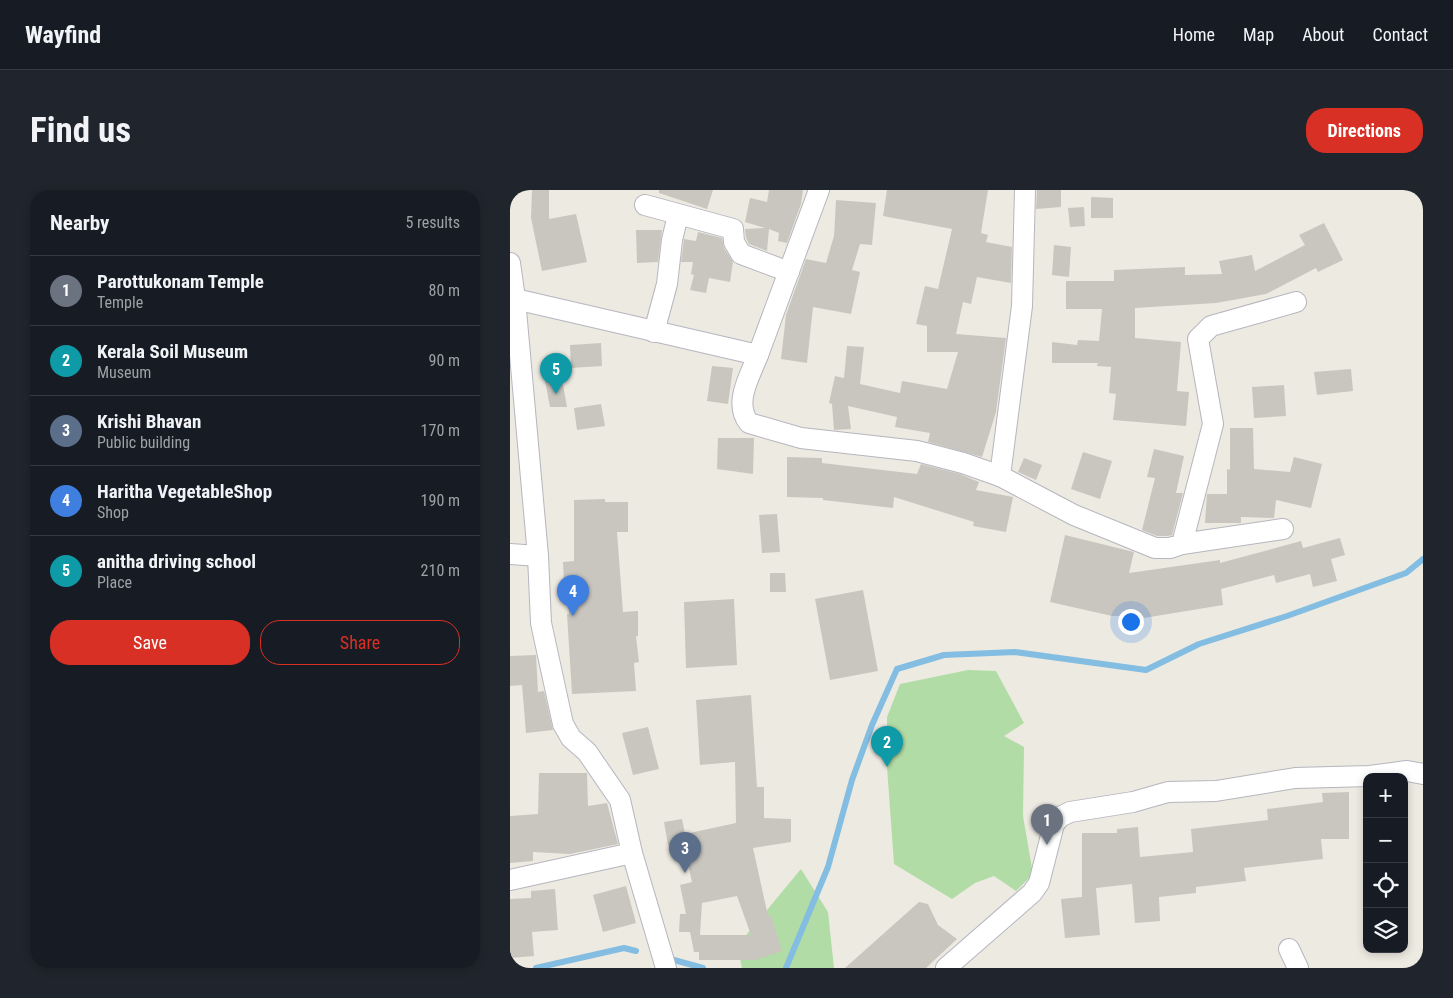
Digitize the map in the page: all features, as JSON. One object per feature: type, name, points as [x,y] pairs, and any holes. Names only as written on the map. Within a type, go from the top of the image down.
[{"type":"street","points":[[819,190],[743,394],[742,413],[749,423],[801,438],[917,451],[963,463],[1000,476],[1074,515],[1155,548],[1170,548],[1182,544],[1284,529]]},
{"type":"street","points":[[1000,476],[1022,306],[1025,190]]},
{"type":"street","points":[[644,205],[733,229],[734,242],[740,254],[788,272]]},
{"type":"street","points":[[654,332],[668,284],[672,240],[678,215]]},
{"type":"street","points":[[510,263],[515,299],[538,556],[541,623],[563,724],[571,738],[587,752],[620,800],[626,818],[632,853],[666,968]]},
{"type":"street","points":[[515,299],[758,355]]},
{"type":"street","points":[[1182,544],[1213,424],[1198,339],[1210,326],[1296,302]]},
{"type":"street","points":[[510,554],[538,556]]},
{"type":"street","points":[[946,968],[1032,893],[1039,883],[1054,824],[1060,817],[1070,812],[1133,802],[1168,792],[1216,790],[1295,778],[1370,776],[1408,771],[1423,774]]},
{"type":"street","points":[[510,880],[632,853]]},
{"type":"street","points":[[1289,950],[1298,968]]},
{"type":"green space","points":[[968,670],[996,671],[1024,723],[1004,736],[1024,747],[1023,816],[1033,874],[1016,891],[994,876],[975,883],[952,899],[894,864],[887,767],[887,717],[900,684]]},
{"type":"green space","points":[[801,869],[828,912],[834,968],[742,968],[737,946]]},
{"type":"building","points":[[532,190],[549,190],[549,219],[576,214],[587,262],[542,271],[531,218]]},
{"type":"building","points":[[659,190],[713,190],[707,209],[659,193]]},
{"type":"building","points":[[769,190],[803,190],[801,204],[787,243],[778,241],[779,233],[769,229],[767,251],[749,244],[745,229],[765,228],[745,222],[750,198],[767,202]]},
{"type":"building","points":[[887,190],[988,190],[981,233],[988,235],[986,242],[1012,247],[1011,283],[977,277],[971,304],[963,302],[956,334],[1006,338],[996,412],[982,457],[928,442],[930,433],[895,427],[897,417],[848,406],[851,429],[834,430],[832,404],[829,403],[835,376],[844,378],[847,346],[864,347],[860,384],[900,393],[902,381],[947,389],[958,352],[927,352],[927,326],[916,324],[925,286],[938,289],[952,229],[883,216]]},
{"type":"building","points":[[1037,190],[1061,190],[1061,207],[1036,209]]},
{"type":"building","points":[[1091,197],[1113,198],[1113,218],[1091,218]]},
{"type":"building","points":[[836,200],[876,203],[872,245],[860,244],[852,270],[860,272],[851,314],[813,307],[807,363],[781,359],[786,315],[806,259],[826,263],[834,236]]},
{"type":"building","points":[[1084,207],[1085,226],[1070,227],[1068,208]]},
{"type":"building","points":[[1324,223],[1343,260],[1318,272],[1316,268],[1266,294],[1216,303],[1135,308],[1135,338],[1181,342],[1177,391],[1189,392],[1186,426],[1113,420],[1116,394],[1109,393],[1111,367],[1097,366],[1098,363],[1052,363],[1052,342],[1077,345],[1078,340],[1099,341],[1102,309],[1066,309],[1066,281],[1114,281],[1114,270],[1185,267],[1185,275],[1222,274],[1219,261],[1252,255],[1255,271],[1305,245],[1299,235]]},
{"type":"building","points":[[636,230],[662,230],[658,262],[637,263]]},
{"type":"building","points":[[698,232],[722,238],[724,248],[733,262],[730,282],[709,278],[706,293],[690,290],[694,275],[691,274],[693,262],[681,262],[684,239],[696,241]]},
{"type":"building","points":[[1054,245],[1071,247],[1069,277],[1052,275]]},
{"type":"building","points":[[601,343],[602,366],[571,368],[570,345]]},
{"type":"building","points":[[712,366],[733,368],[728,404],[707,401]]},
{"type":"building","points":[[1351,369],[1353,391],[1317,395],[1314,372]]},
{"type":"building","points":[[562,379],[567,407],[550,407],[545,381]]},
{"type":"building","points":[[1284,385],[1286,416],[1254,418],[1252,387]]},
{"type":"building","points":[[601,404],[605,426],[577,430],[574,408]]},
{"type":"building","points":[[1230,428],[1253,428],[1254,469],[1290,472],[1294,457],[1322,464],[1311,508],[1276,500],[1274,518],[1241,517],[1241,523],[1205,523],[1207,494],[1227,494],[1227,469],[1230,470]]},
{"type":"building","points":[[718,438],[754,438],[753,474],[717,469]]},
{"type":"building","points":[[1154,449],[1184,456],[1176,493],[1183,493],[1172,535],[1168,536],[1157,536],[1142,530],[1155,478],[1147,477]]},
{"type":"building","points":[[1083,452],[1112,461],[1100,499],[1071,489]]},
{"type":"building","points":[[787,457],[822,458],[822,463],[917,474],[921,464],[960,474],[979,482],[976,490],[1013,497],[1006,532],[973,526],[974,522],[894,497],[893,508],[823,500],[823,498],[787,497]]},
{"type":"building","points":[[1024,458],[1042,465],[1036,480],[1018,472]]},
{"type":"building","points":[[605,499],[605,502],[628,502],[628,532],[617,532],[623,612],[638,611],[638,636],[636,636],[639,662],[634,663],[636,691],[572,694],[567,614],[569,614],[568,582],[564,582],[563,562],[574,561],[574,500]]},
{"type":"building","points":[[777,514],[780,552],[762,553],[759,515]]},
{"type":"building","points":[[1065,535],[1134,552],[1129,573],[1220,560],[1220,563],[1301,541],[1303,548],[1340,538],[1345,555],[1331,559],[1337,581],[1313,587],[1310,574],[1276,583],[1274,575],[1221,589],[1223,605],[1144,618],[1143,616],[1112,616],[1050,602]]},
{"type":"building","points":[[770,573],[785,573],[786,592],[770,592]]},
{"type":"building","points":[[863,590],[878,671],[830,680],[815,599]]},
{"type":"building","points":[[734,599],[737,665],[686,668],[684,602]]},
{"type":"building","points":[[536,655],[538,692],[544,691],[553,730],[526,733],[522,685],[510,686],[510,656]]},
{"type":"building","points":[[751,695],[757,787],[764,787],[764,818],[791,819],[791,842],[753,848],[768,916],[771,915],[782,951],[755,960],[699,960],[699,952],[694,952],[690,932],[679,932],[680,914],[686,914],[680,885],[692,882],[683,842],[668,845],[664,822],[682,819],[685,834],[736,823],[735,762],[700,765],[696,700]],"holes":[[[737,896],[751,935],[700,935],[702,903]]]},
{"type":"building","points":[[648,727],[659,769],[633,775],[622,733]]},
{"type":"building","points":[[539,773],[587,773],[588,806],[607,803],[618,844],[570,854],[533,852],[533,861],[510,863],[510,816],[538,814]]},
{"type":"building","points":[[1349,792],[1349,839],[1321,839],[1323,859],[1244,868],[1246,881],[1196,887],[1196,893],[1159,897],[1160,921],[1135,923],[1132,884],[1096,888],[1100,935],[1065,938],[1061,899],[1082,897],[1082,833],[1117,833],[1117,829],[1138,827],[1140,857],[1193,852],[1191,829],[1268,820],[1267,809],[1323,802],[1322,793]]},
{"type":"building","points":[[626,886],[636,923],[603,932],[593,895]]},
{"type":"building","points":[[555,889],[558,930],[532,932],[534,956],[510,958],[510,899],[531,898],[531,891]]},
{"type":"building","points":[[919,902],[928,904],[938,925],[957,939],[926,968],[845,968]]},
{"type":"waterway","points":[[786,968],[828,867],[852,780],[872,725],[897,669],[944,655],[1015,652],[1146,670],[1199,644],[1287,616],[1406,573],[1423,559]]},
{"type":"waterway","points":[[536,968],[624,948],[636,951]]},
{"type":"waterway","points":[[674,960],[703,968]]},
{"type":"place","name":"anitha driving school","points":[[556,394]]},
{"type":"place","name":"Haritha VegetableShop","points":[[573,616]]},
{"type":"place","name":"Kerala Soil Museum","points":[[887,767]]},
{"type":"place","name":"Parottukonam Temple","points":[[1047,845]]},
{"type":"place","name":"Krishi Bhavan","points":[[685,873]]}]
